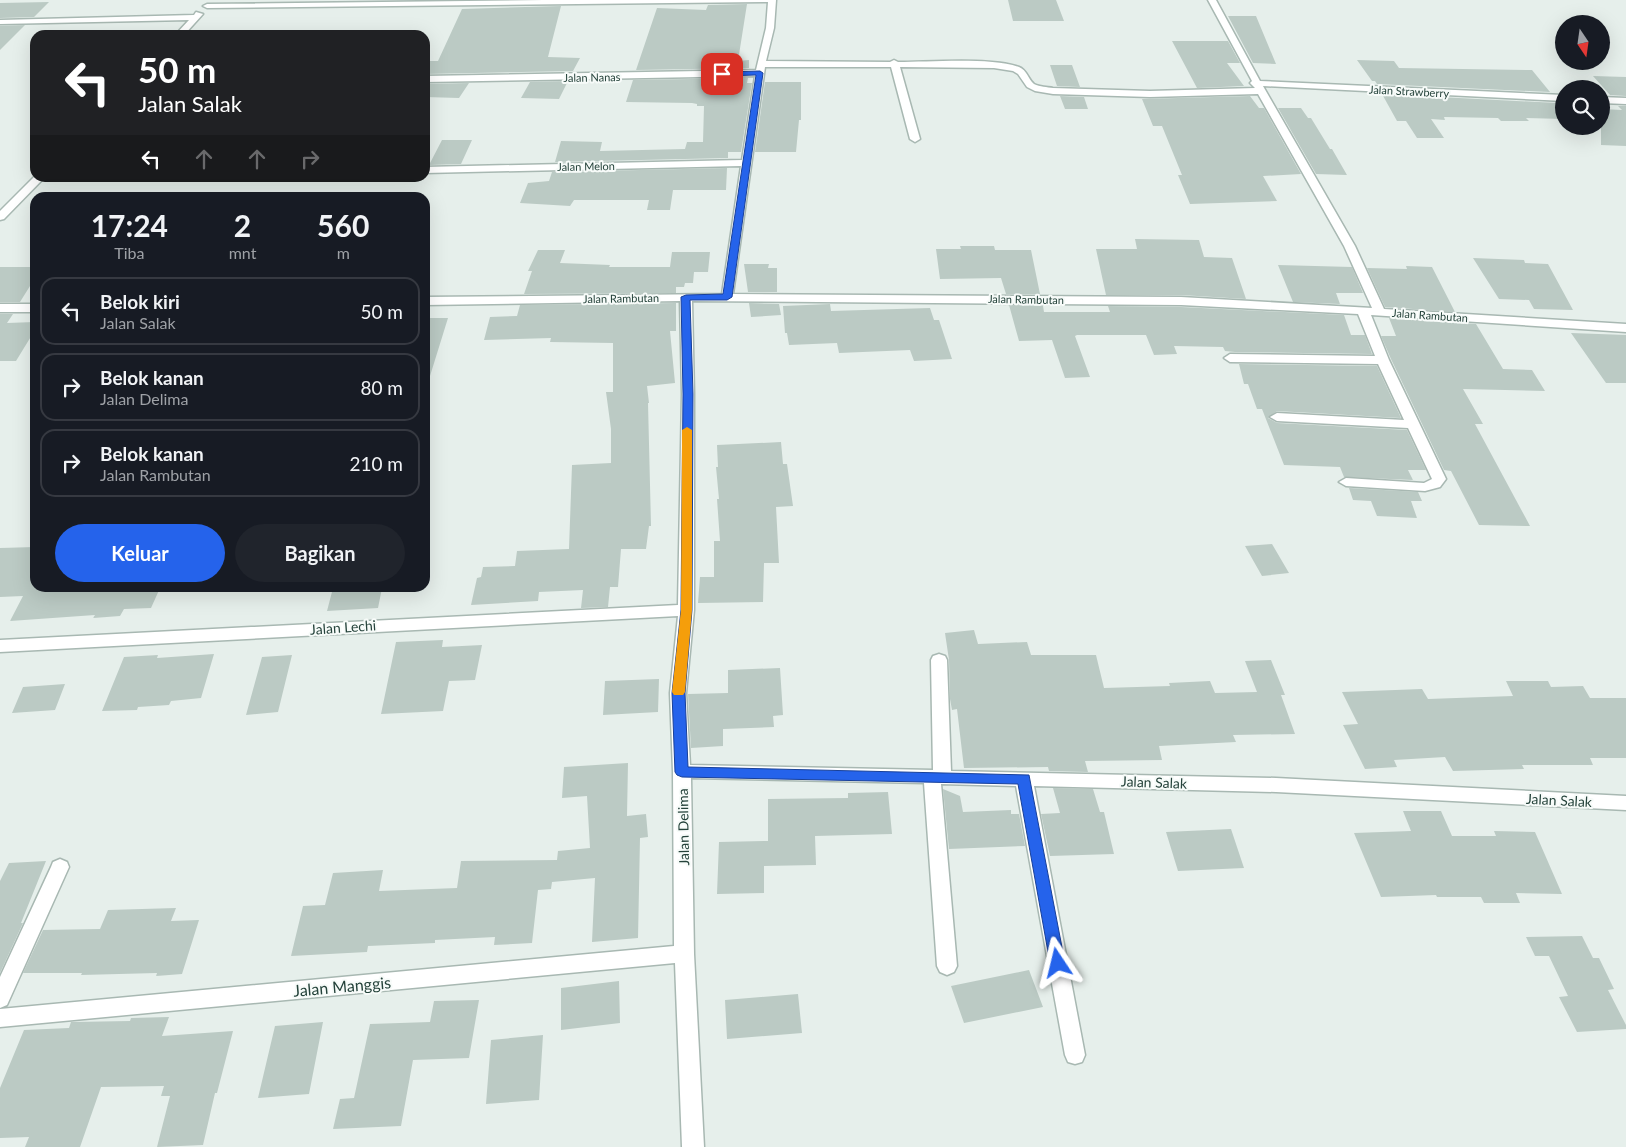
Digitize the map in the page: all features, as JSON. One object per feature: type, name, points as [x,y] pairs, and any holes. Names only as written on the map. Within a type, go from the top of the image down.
[{"type":"street","points":[[184,30],[210,3],[772,0],[770,28],[760,69],[727,297]]},
{"type":"street","points":[[1212,0],[1258,87],[1366,276],[1380,312]]},
{"type":"street","points":[[0,22],[196,17]]},
{"type":"street","points":[[894,63],[915,139]]},
{"type":"street","name":"Jalan Strawberry","points":[[894,63],[1009,66],[1021,72],[1030,85],[1038,89],[1053,91],[1150,94],[1258,87],[1555,98]]},
{"type":"street","name":"Jalan Nanas","points":[[430,79],[894,63]]},
{"type":"street","points":[[1610,100],[1626,101]]},
{"type":"street","name":"Jalan Melon","points":[[430,170],[747,163]]},
{"type":"street","points":[[0,217],[35,182]]},
{"type":"street","name":"Jalan Delima","points":[[686,297],[688,394],[686,610],[678,693],[682,772],[684,954],[694,1147]]},
{"type":"street","name":"Jalan Rambutan","points":[[430,301],[727,297],[1181,301],[1626,328]]},
{"type":"street","points":[[0,308],[30,308]]},
{"type":"street","points":[[1346,482],[1425,487],[1437,482],[1439,479],[1383,360],[1363,311]]},
{"type":"street","points":[[1230,358],[1383,360]]},
{"type":"street","points":[[1277,417],[1414,424]]},
{"type":"street","name":"Jalan Lechi","points":[[0,646],[101,642],[515,616],[686,610]]},
{"type":"street","points":[[939,660],[937,777],[947,966]]},
{"type":"street","name":"Jalan Salak","points":[[682,772],[1276,786],[1626,803]]},
{"type":"street","points":[[1024,779],[1075,1055]]},
{"type":"street","points":[[0,999],[60,867]]},
{"type":"street","name":"Jalan Manggis","points":[[0,1018],[684,954]]},
{"type":"building","points":[[1008,0],[1056,0],[1064,21],[1013,21]]},
{"type":"building","points":[[49,2],[34,17],[0,18],[0,3]]},
{"type":"building","points":[[747,4],[738,61],[749,60],[749,68],[636,70],[657,8],[706,10],[708,5]]},
{"type":"building","points":[[561,6],[548,57],[580,58],[573,71],[430,74],[430,61],[438,61],[462,9]]},
{"type":"building","points":[[1228,16],[1256,16],[1276,64],[1253,63]]},
{"type":"building","points":[[25,25],[0,50],[0,26]]},
{"type":"building","points":[[1172,41],[1228,41],[1240,63],[1227,63],[1244,86],[1197,88]]},
{"type":"building","points":[[1357,60],[1394,61],[1399,68],[1532,70],[1550,92],[1377,84],[1375,81],[1372,81]]},
{"type":"building","points":[[1050,65],[1072,65],[1080,87],[1057,86]]},
{"type":"building","points":[[1593,76],[1626,77],[1626,96],[1610,95],[1610,80],[1597,80]]},
{"type":"building","points":[[748,78],[747,83],[752,83],[741,152],[728,152],[728,158],[555,162],[561,141],[602,142],[600,151],[685,149],[687,142],[703,142],[704,106],[697,106],[697,104],[692,103],[626,102],[633,80]]},
{"type":"building","points":[[568,81],[559,99],[521,98],[530,82]]},
{"type":"building","points":[[765,82],[801,82],[801,120],[799,120],[796,152],[755,152]]},
{"type":"building","points":[[469,83],[459,98],[430,97],[430,84]]},
{"type":"building","points":[[1382,94],[1555,103],[1555,119],[1526,118],[1529,121],[1501,121],[1498,118],[1444,117],[1445,120],[1431,119],[1444,138],[1417,138],[1406,121],[1397,121]]},
{"type":"building","points":[[1060,96],[1084,97],[1088,109],[1065,109]]},
{"type":"building","points":[[1250,96],[1259,108],[1264,108],[1301,174],[1263,176],[1277,201],[1190,204],[1178,175],[1182,175],[1162,126],[1153,126],[1142,99]]},
{"type":"building","points":[[1618,106],[1626,106],[1626,146],[1601,145],[1601,135],[1610,135],[1610,109],[1622,110]]},
{"type":"building","points":[[1278,108],[1301,108],[1308,118],[1311,118],[1347,175],[1316,174]]},
{"type":"building","points":[[442,140],[472,140],[461,164],[430,165]]},
{"type":"building","points":[[727,168],[726,190],[673,190],[670,210],[647,210],[649,200],[574,200],[570,206],[520,203],[528,183],[549,181],[552,172]]},
{"type":"building","points":[[1135,239],[1199,240],[1204,257],[1232,258],[1246,299],[1181,295],[1106,295],[1096,249],[1137,249]]},
{"type":"building","points":[[960,246],[994,246],[995,250],[1031,250],[1040,294],[1006,294],[1001,278],[940,279],[936,249],[961,249]]},
{"type":"building","points":[[538,250],[565,250],[560,263],[610,265],[609,267],[670,267],[672,252],[710,252],[708,272],[694,272],[693,283],[685,283],[684,287],[676,287],[676,293],[524,294],[532,271],[528,271]]},
{"type":"building","points":[[1473,258],[1524,260],[1525,263],[1548,264],[1573,310],[1534,309],[1529,300],[1499,299]]},
{"type":"building","points":[[744,264],[769,264],[768,268],[777,268],[777,292],[748,292]]},
{"type":"building","points":[[1278,265],[1352,267],[1363,293],[1336,293],[1340,304],[1293,302]]},
{"type":"building","points":[[1406,266],[1432,267],[1455,312],[1385,307],[1367,268],[1407,269]]},
{"type":"building","points":[[0,267],[30,267],[30,286],[20,302],[0,302]]},
{"type":"building","points":[[676,303],[676,331],[670,331],[675,383],[647,386],[649,403],[651,526],[649,526],[646,549],[621,549],[618,587],[610,587],[608,607],[581,608],[583,590],[539,592],[538,601],[471,605],[477,578],[481,577],[483,567],[515,566],[517,551],[569,549],[572,465],[611,463],[611,429],[606,392],[613,392],[613,343],[550,342],[551,338],[484,340],[490,317],[517,316],[520,305]]},
{"type":"building","points":[[749,303],[779,304],[781,315],[751,317]]},
{"type":"building","points":[[830,304],[831,311],[930,308],[934,320],[939,320],[952,359],[914,361],[910,350],[839,353],[837,343],[789,345],[787,333],[785,333],[783,306]]},
{"type":"building","points":[[1009,305],[1043,306],[1044,312],[1110,312],[1108,306],[1181,307],[1344,315],[1351,335],[1365,335],[1372,354],[1235,352],[1225,351],[1223,347],[1174,346],[1177,354],[1154,355],[1146,335],[1077,335],[1075,336],[1090,377],[1065,378],[1052,340],[1019,341]]},
{"type":"building","points":[[0,314],[13,314],[7,323],[30,322],[30,338],[16,361],[0,361]]},
{"type":"building","points":[[430,318],[448,318],[430,376]]},
{"type":"building","points":[[1389,318],[1476,324],[1503,369],[1532,370],[1545,391],[1463,389],[1483,424],[1475,424],[1530,526],[1479,525],[1451,471],[1444,470],[1381,336],[1396,336]]},
{"type":"building","points":[[1571,333],[1626,335],[1626,383],[1606,383]]},
{"type":"building","points":[[1239,364],[1377,366],[1401,418],[1277,411],[1268,418],[1277,423],[1407,430],[1426,470],[1408,470],[1413,480],[1344,477],[1340,467],[1284,465],[1262,409],[1257,409],[1248,384],[1244,384]]},
{"type":"building","points":[[781,442],[783,464],[787,464],[793,506],[776,507],[779,563],[764,563],[763,602],[698,603],[700,577],[714,577],[714,541],[720,541],[716,467],[718,467],[717,445]]},
{"type":"building","points":[[1349,488],[1418,492],[1422,501],[1411,501],[1417,518],[1377,516],[1371,501],[1353,500]]},
{"type":"building","points":[[1272,544],[1289,573],[1262,576],[1245,546]]},
{"type":"building","points":[[30,547],[30,592],[158,592],[151,608],[124,609],[120,616],[93,618],[95,615],[10,621],[23,596],[0,597],[0,548]]},
{"type":"building","points":[[332,592],[381,592],[378,608],[327,611]]},
{"type":"building","points":[[974,630],[978,644],[1027,642],[1031,655],[1096,655],[1104,688],[1170,686],[1169,683],[1210,681],[1215,693],[1257,692],[1245,661],[1271,660],[1285,695],[1281,695],[1295,734],[1233,735],[1236,742],[1159,746],[1162,760],[1085,761],[1088,772],[1049,771],[1048,767],[964,768],[957,709],[952,710],[950,699],[949,660],[945,633]]},
{"type":"building","points":[[443,640],[442,647],[482,645],[475,680],[449,681],[443,711],[381,714],[396,642]]},
{"type":"building","points":[[214,654],[201,698],[171,701],[169,705],[138,707],[137,710],[102,711],[124,657],[158,655],[157,658]]},
{"type":"building","points":[[292,655],[278,712],[246,715],[262,657]]},
{"type":"building","points":[[780,668],[783,715],[773,716],[774,727],[723,729],[723,746],[691,748],[688,694],[728,693],[728,670]]},
{"type":"building","points":[[659,679],[658,712],[603,715],[605,681]]},
{"type":"building","points":[[1506,681],[1548,681],[1551,687],[1583,686],[1590,698],[1626,698],[1626,758],[1590,758],[1593,765],[1522,765],[1524,769],[1453,771],[1445,757],[1394,760],[1397,767],[1365,769],[1343,725],[1358,724],[1342,692],[1422,689],[1428,699],[1513,696]]},
{"type":"building","points":[[65,684],[55,710],[12,713],[23,687]]},
{"type":"building","points":[[628,763],[627,816],[646,814],[648,837],[640,838],[638,938],[592,942],[595,878],[552,882],[551,889],[538,890],[532,943],[494,945],[495,937],[435,940],[435,943],[368,946],[367,952],[291,956],[303,906],[325,905],[333,873],[383,870],[379,891],[457,888],[461,861],[557,860],[558,851],[590,848],[587,796],[562,798],[564,767]]},
{"type":"building","points":[[1053,788],[1093,789],[1100,812],[1104,812],[1114,854],[1050,856],[1041,814],[1060,813]]},
{"type":"building","points":[[943,789],[960,796],[963,812],[1011,810],[1011,814],[1019,814],[1025,846],[949,849]]},
{"type":"building","points":[[888,792],[892,834],[815,836],[816,865],[764,866],[764,893],[717,894],[719,842],[768,841],[768,799],[848,798],[848,793]]},
{"type":"building","points":[[1403,811],[1441,811],[1452,836],[1496,836],[1494,831],[1535,832],[1562,894],[1516,893],[1520,903],[1484,903],[1481,897],[1437,897],[1436,895],[1381,897],[1354,833],[1411,831]]},
{"type":"building","points":[[1231,829],[1244,868],[1178,871],[1166,832]]},
{"type":"building","points":[[46,861],[21,923],[23,923],[0,973],[0,881],[9,863]]},
{"type":"building","points":[[176,908],[171,921],[199,920],[182,974],[156,976],[157,973],[81,975],[82,973],[23,973],[43,930],[100,929],[108,910]]},
{"type":"building","points":[[1582,936],[1593,958],[1599,958],[1614,989],[1608,990],[1626,1025],[1626,1029],[1577,1032],[1559,997],[1568,996],[1549,956],[1535,956],[1526,937]]},
{"type":"building","points":[[1029,970],[1043,1007],[964,1023],[951,986]]},
{"type":"building","points":[[619,981],[620,1023],[561,1030],[561,988]]},
{"type":"building","points":[[798,994],[802,1033],[727,1039],[725,1000]]},
{"type":"building","points":[[479,1000],[469,1058],[413,1060],[401,1126],[333,1129],[340,1099],[354,1098],[370,1024],[430,1022],[434,1001]]},
{"type":"building","points":[[169,1017],[162,1036],[233,1031],[217,1093],[215,1093],[203,1145],[157,1147],[170,1096],[161,1096],[164,1086],[101,1087],[80,1147],[25,1147],[29,1137],[0,1138],[0,1088],[24,1030],[69,1028],[71,1022],[130,1021],[131,1018]]},
{"type":"building","points":[[323,1022],[309,1094],[258,1098],[275,1026]]},
{"type":"building","points":[[543,1035],[539,1100],[486,1104],[491,1040]]},
{"type":"slow traffic","points":[[679,692],[686,610],[687,430]]},
{"type":"route","points":[[722,74],[760,73],[727,297],[686,297],[688,394],[686,610],[678,693],[682,772],[1024,779],[1058,963]]}]
